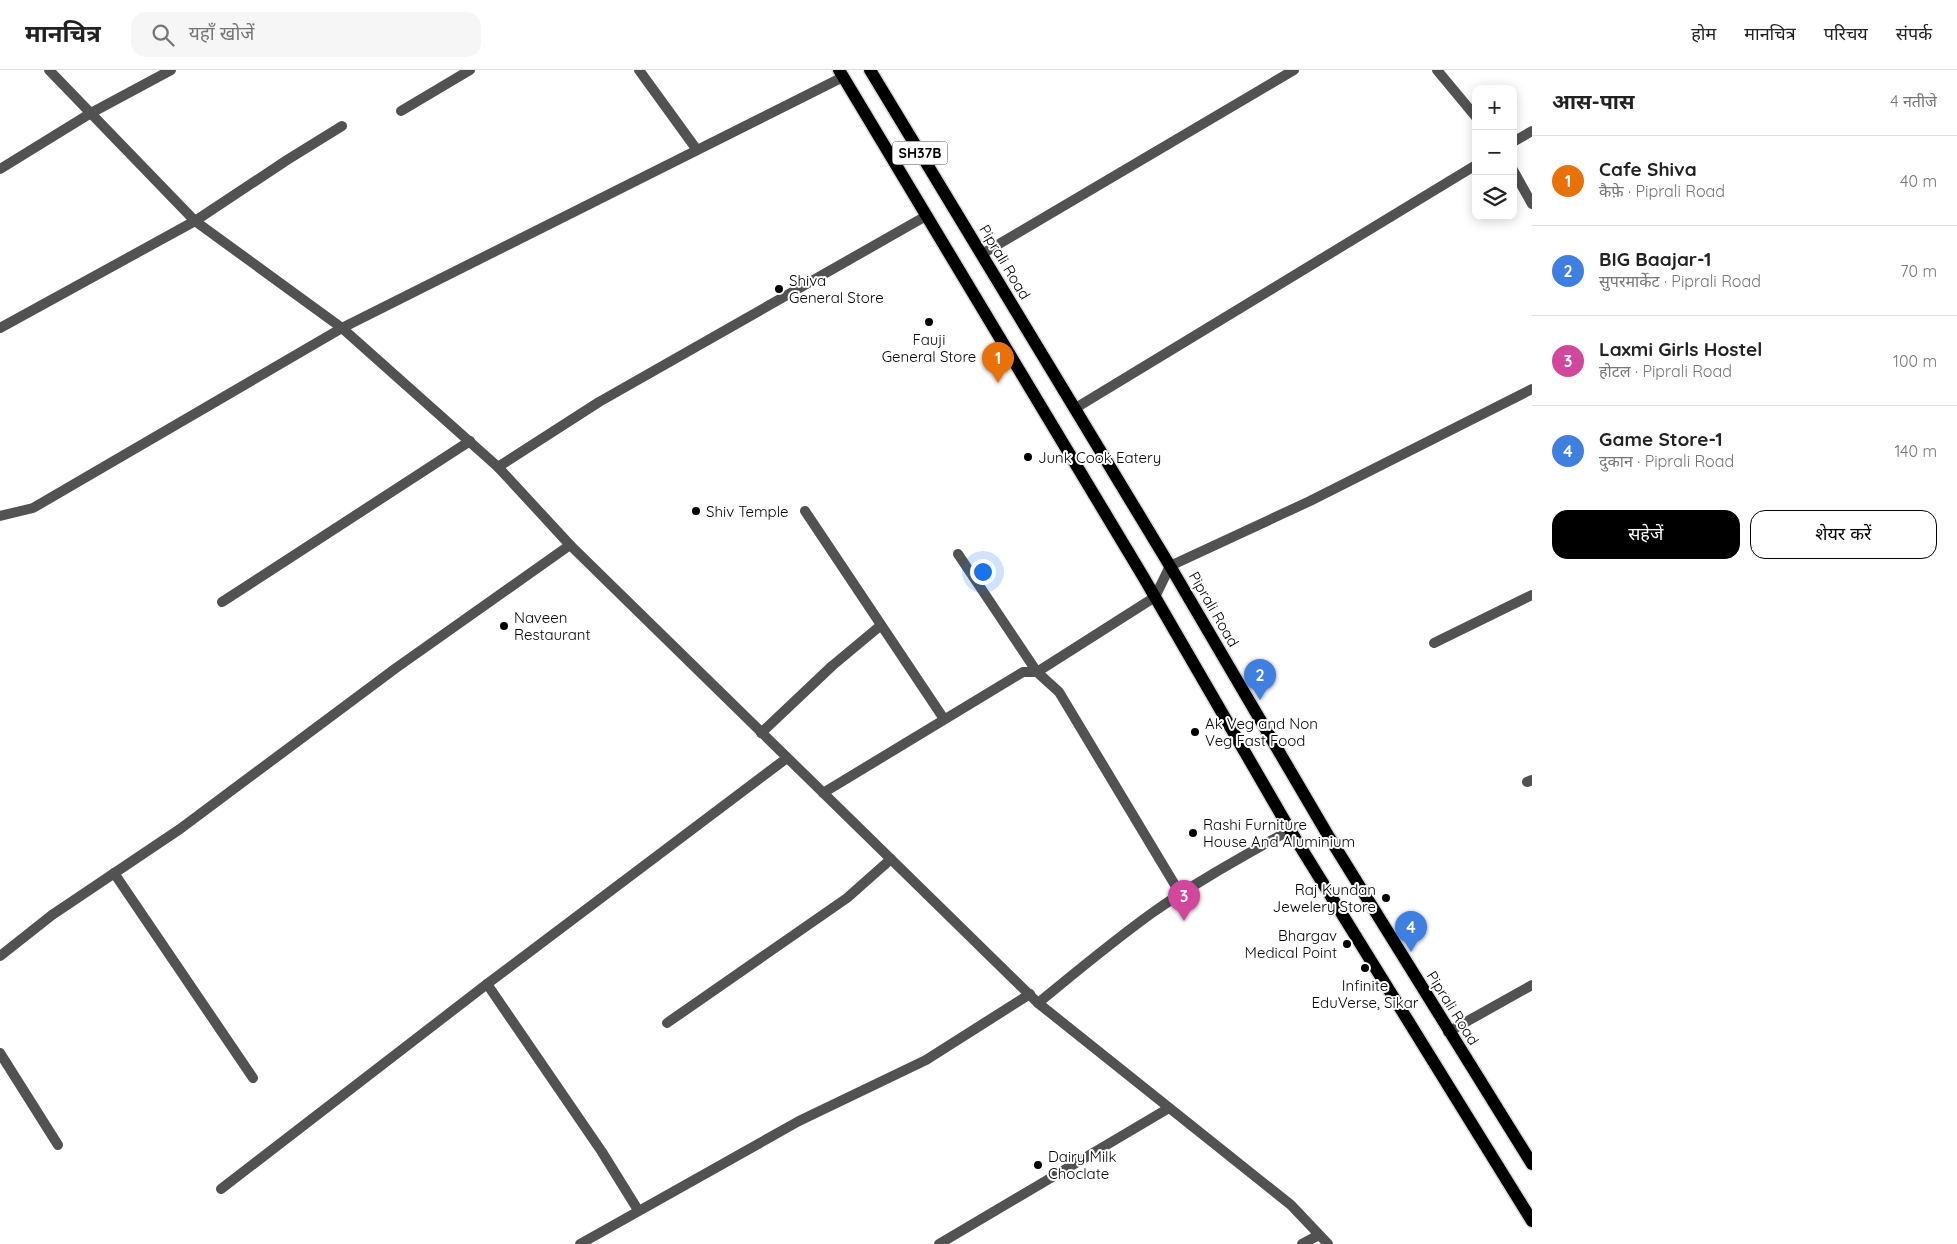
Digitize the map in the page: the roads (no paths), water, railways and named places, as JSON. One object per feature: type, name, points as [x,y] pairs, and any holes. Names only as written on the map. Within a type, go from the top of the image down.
[{"type":"main road","name":"Piprali Road","points":[[870,70],[1170,566],[1324,829],[1448,1032],[1532,1164]]},
{"type":"main road","points":[[841,73],[1155,597],[1290,830],[1532,1221]]},
{"type":"street","points":[[49,70],[195,221],[342,328],[498,467],[570,545],[1038,1003],[1291,1205],[1328,1244]]},
{"type":"street","points":[[0,169],[91,113],[171,70]]},
{"type":"street","points":[[401,112],[470,70]]},
{"type":"street","points":[[639,70],[697,150]]},
{"type":"street","points":[[982,254],[1294,70]]},
{"type":"street","points":[[1437,70],[1472,112]]},
{"type":"street","points":[[0,516],[33,508],[342,328],[697,150],[841,73]]},
{"type":"street","points":[[0,328],[195,221],[342,126]]},
{"type":"street","points":[[1517,140],[1532,131]]},
{"type":"street","points":[[1074,410],[1472,167]]},
{"type":"street","points":[[1516,175],[1532,204]]},
{"type":"street","points":[[498,467],[600,402],[926,216]]},
{"type":"street","points":[[823,793],[1022,672],[1037,672],[1155,597],[1170,566],[1310,501],[1532,389]]},
{"type":"street","points":[[222,602],[470,442]]},
{"type":"street","points":[[805,511],[880,626],[944,719]]},
{"type":"street","points":[[0,956],[52,914],[180,829],[396,668],[570,545]]},
{"type":"street","points":[[958,554],[1037,672],[1059,692],[1181,895]]},
{"type":"street","points":[[1434,643],[1532,595]]},
{"type":"street","points":[[761,733],[832,666],[880,626]]},
{"type":"street","points":[[221,1189],[487,984],[787,758]]},
{"type":"street","points":[[1038,1003],[1099,952],[1153,912],[1224,867],[1290,830]]},
{"type":"street","points":[[667,1023],[847,898],[891,859]]},
{"type":"street","points":[[114,873],[253,1078]]},
{"type":"street","points":[[487,984],[602,1152],[638,1210]]},
{"type":"street","points":[[1448,1032],[1532,985]]},
{"type":"street","points":[[580,1244],[799,1121],[926,1060],[1030,994]]},
{"type":"street","points":[[0,1054],[58,1145]]},
{"type":"street","points":[[939,1244],[1169,1108]]},
{"type":"street","points":[[1302,1244],[1319,1235]]},
{"type":"place","name":"Shiva General Store","points":[[779,289]]},
{"type":"place","name":"Fauji General Store","points":[[929,322]]},
{"type":"place","name":"Cafe Shiva","points":[[998,383]]},
{"type":"place","name":"Junk Cook Eatery","points":[[1028,457]]},
{"type":"place","name":"Shiv Temple","points":[[696,511]]},
{"type":"place","name":"Naveen Restaurant","points":[[504,626]]},
{"type":"place","name":"BIG Baajar-1","points":[[1260,700]]},
{"type":"place","name":"Ak Veg and Non Veg Fast Food","points":[[1195,732]]},
{"type":"place","name":"Rashi Furniture House And Aluminium","points":[[1193,833]]},
{"type":"place","name":"Raj Kundan Jewelery Store","points":[[1386,898]]},
{"type":"place","name":"Laxmi Girls Hostel","points":[[1184,921]]},
{"type":"place","name":"Bhargav Medical Point","points":[[1347,944]]},
{"type":"place","name":"Game Store-1","points":[[1411,952]]},
{"type":"place","name":"Infinite EduVerse, Sikar","points":[[1365,968]]},
{"type":"place","name":"Dairy Milk Choclate","points":[[1038,1165]]}]
